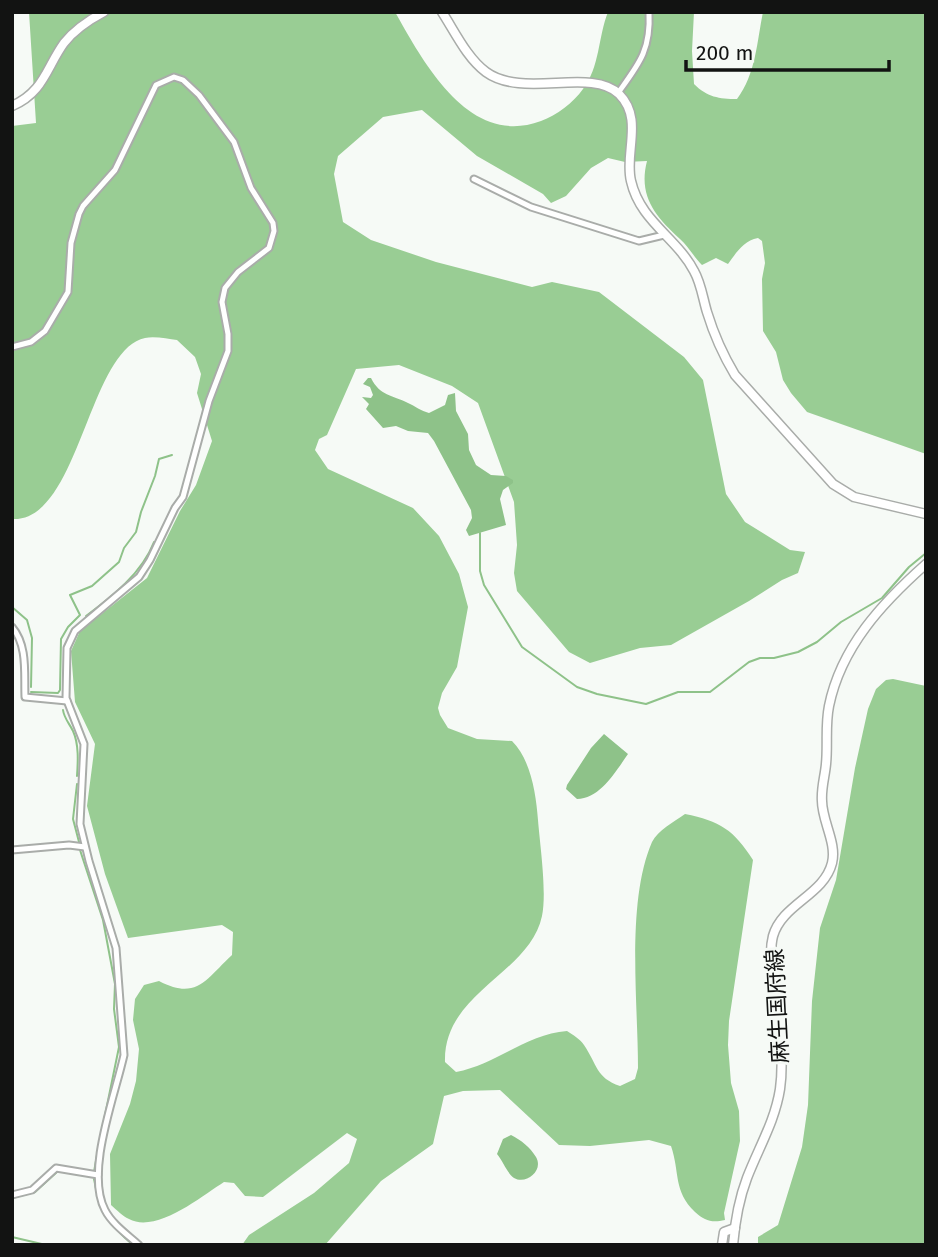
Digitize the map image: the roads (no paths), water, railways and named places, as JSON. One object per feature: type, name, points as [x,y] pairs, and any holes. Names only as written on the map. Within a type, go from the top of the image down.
[{"type":"street","points":[[12,106],[23,102],[37,90],[63,45],[74,32],[104,12]]},
{"type":"street","points":[[442,12],[473,60],[487,73],[521,84],[601,85],[618,93],[626,104],[632,121],[632,185],[650,221],[694,271],[723,354],[735,375],[833,484],[854,497],[926,514]]},
{"type":"street","points":[[618,93],[643,55],[648,38],[649,12]]},
{"type":"street","points":[[12,347],[31,342],[45,331],[68,292],[71,243],[79,214],[115,170],[156,85],[174,77],[183,80],[199,95],[234,142],[251,188],[273,223],[274,237],[269,248],[226,284],[222,302],[228,351],[209,401],[187,488],[150,560],[138,576],[75,631],[67,648],[67,701],[84,744],[80,824],[116,948],[124,1055],[97,1166],[105,1211],[139,1245]]},
{"type":"street","points":[[474,179],[531,206],[639,241],[664,235]]},
{"type":"street","name":"麻生国府線","points":[[733,1245],[747,1179],[772,1124],[780,1087],[782,1066],[771,952],[773,933],[787,912],[818,885],[832,864],[832,850],[821,799],[826,766],[826,730],[836,681],[851,649],[870,621],[926,564]]},
{"type":"street","points":[[12,627],[23,648],[25,697],[67,701]]},
{"type":"street","points":[[12,850],[69,845],[85,847]]},
{"type":"street","points":[[12,1195],[32,1191],[56,1168],[98,1174]]},
{"type":"street","points":[[722,1245],[724,1232],[735,1228]]},
{"type":"waterway","points":[[31,692],[58,693],[60,690],[61,639],[80,615],[70,595],[92,586],[119,562],[124,548],[136,532],[159,459],[172,455]]},
{"type":"waterway","points":[[480,533],[480,571],[484,585],[522,647],[577,687],[646,704],[678,692],[710,692],[749,662],[798,652],[817,642],[841,622],[882,598],[909,567],[926,553]]},
{"type":"waterway","points":[[86,616],[134,574],[154,542]]},
{"type":"waterway","points":[[12,607],[27,620],[32,638],[31,687]]},
{"type":"waterway","points":[[63,710],[76,742],[77,776]]},
{"type":"waterway","points":[[77,784],[73,819],[79,842]]},
{"type":"waterway","points":[[80,850],[103,920],[115,984],[114,1009],[119,1047],[103,1125]]},
{"type":"waterway","points":[[94,1172],[99,1144]]},
{"type":"waterway","points":[[12,1198],[35,1192],[58,1171]]},
{"type":"waterway","points":[[94,1179],[106,1216],[133,1245]]},
{"type":"waterway","points":[[12,1237],[46,1245]]}]
